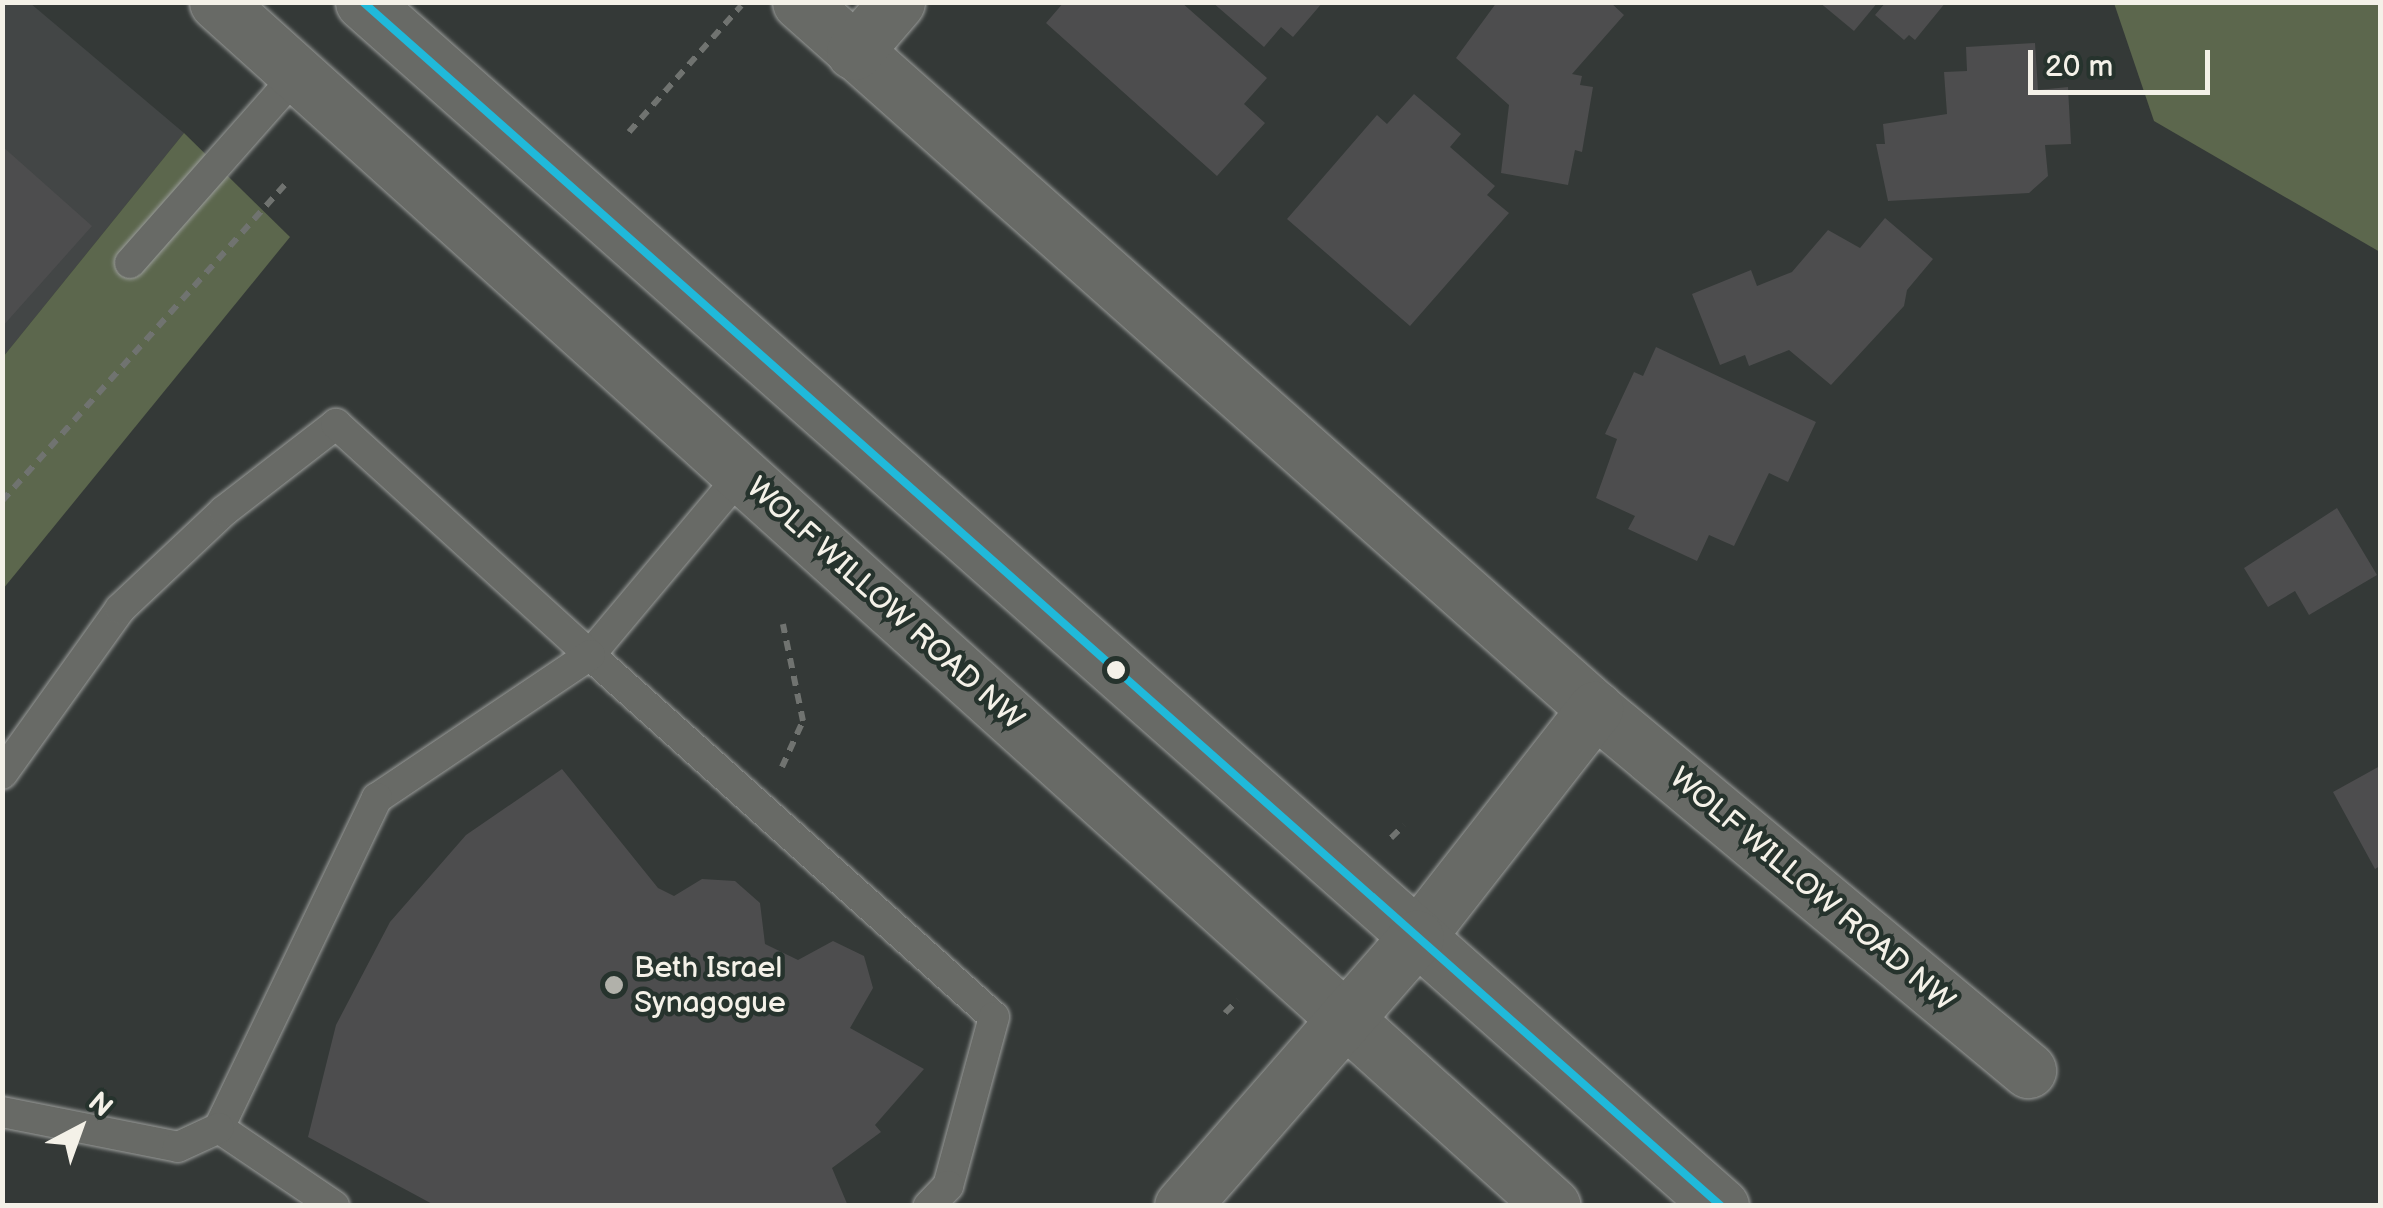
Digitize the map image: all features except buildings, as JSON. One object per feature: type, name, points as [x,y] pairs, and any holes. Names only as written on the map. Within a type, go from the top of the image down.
[{"type":"street","name":"WOLF WILLOW ROAD NW","points":[[216,2],[299,72],[740,476],[1553,1206]]},
{"type":"street","points":[[363,2],[1722,1206]]},
{"type":"street","name":"WOLF WILLOW ROAD NW","points":[[800,2],[1595,710],[2028,1070]]},
{"type":"street","points":[[854,52],[896,2]]},
{"type":"street","points":[[1182,1206],[1416,938],[1595,710]]},
{"type":"lane","points":[[130,263],[299,72]]},
{"type":"lane","points":[[2,774],[120,609],[224,511],[336,424],[994,1016],[948,1186],[929,1206]]},
{"type":"lane","points":[[2,1112],[178,1147],[219,1128],[377,798],[590,655],[740,476]]},
{"type":"lane","points":[[219,1128],[334,1206]]},
{"type":"path","points":[[628,132],[744,2]]},
{"type":"path","points":[[2,501],[286,185]]},
{"type":"path","points":[[763,810],[802,722],[783,624]]},
{"type":"shaded area","points":[[3,3],[30,3],[184,133],[3,357]]},
{"type":"green space","points":[[2114,3],[2380,3],[2380,252],[2154,121]]},
{"type":"green space","points":[[184,133],[290,237],[3,589],[3,357]]},
{"type":"transit line","points":[[363,2],[1721,1206]]},
{"type":"place","name":"Beth Israel Synagogue","points":[[614,985]]}]
